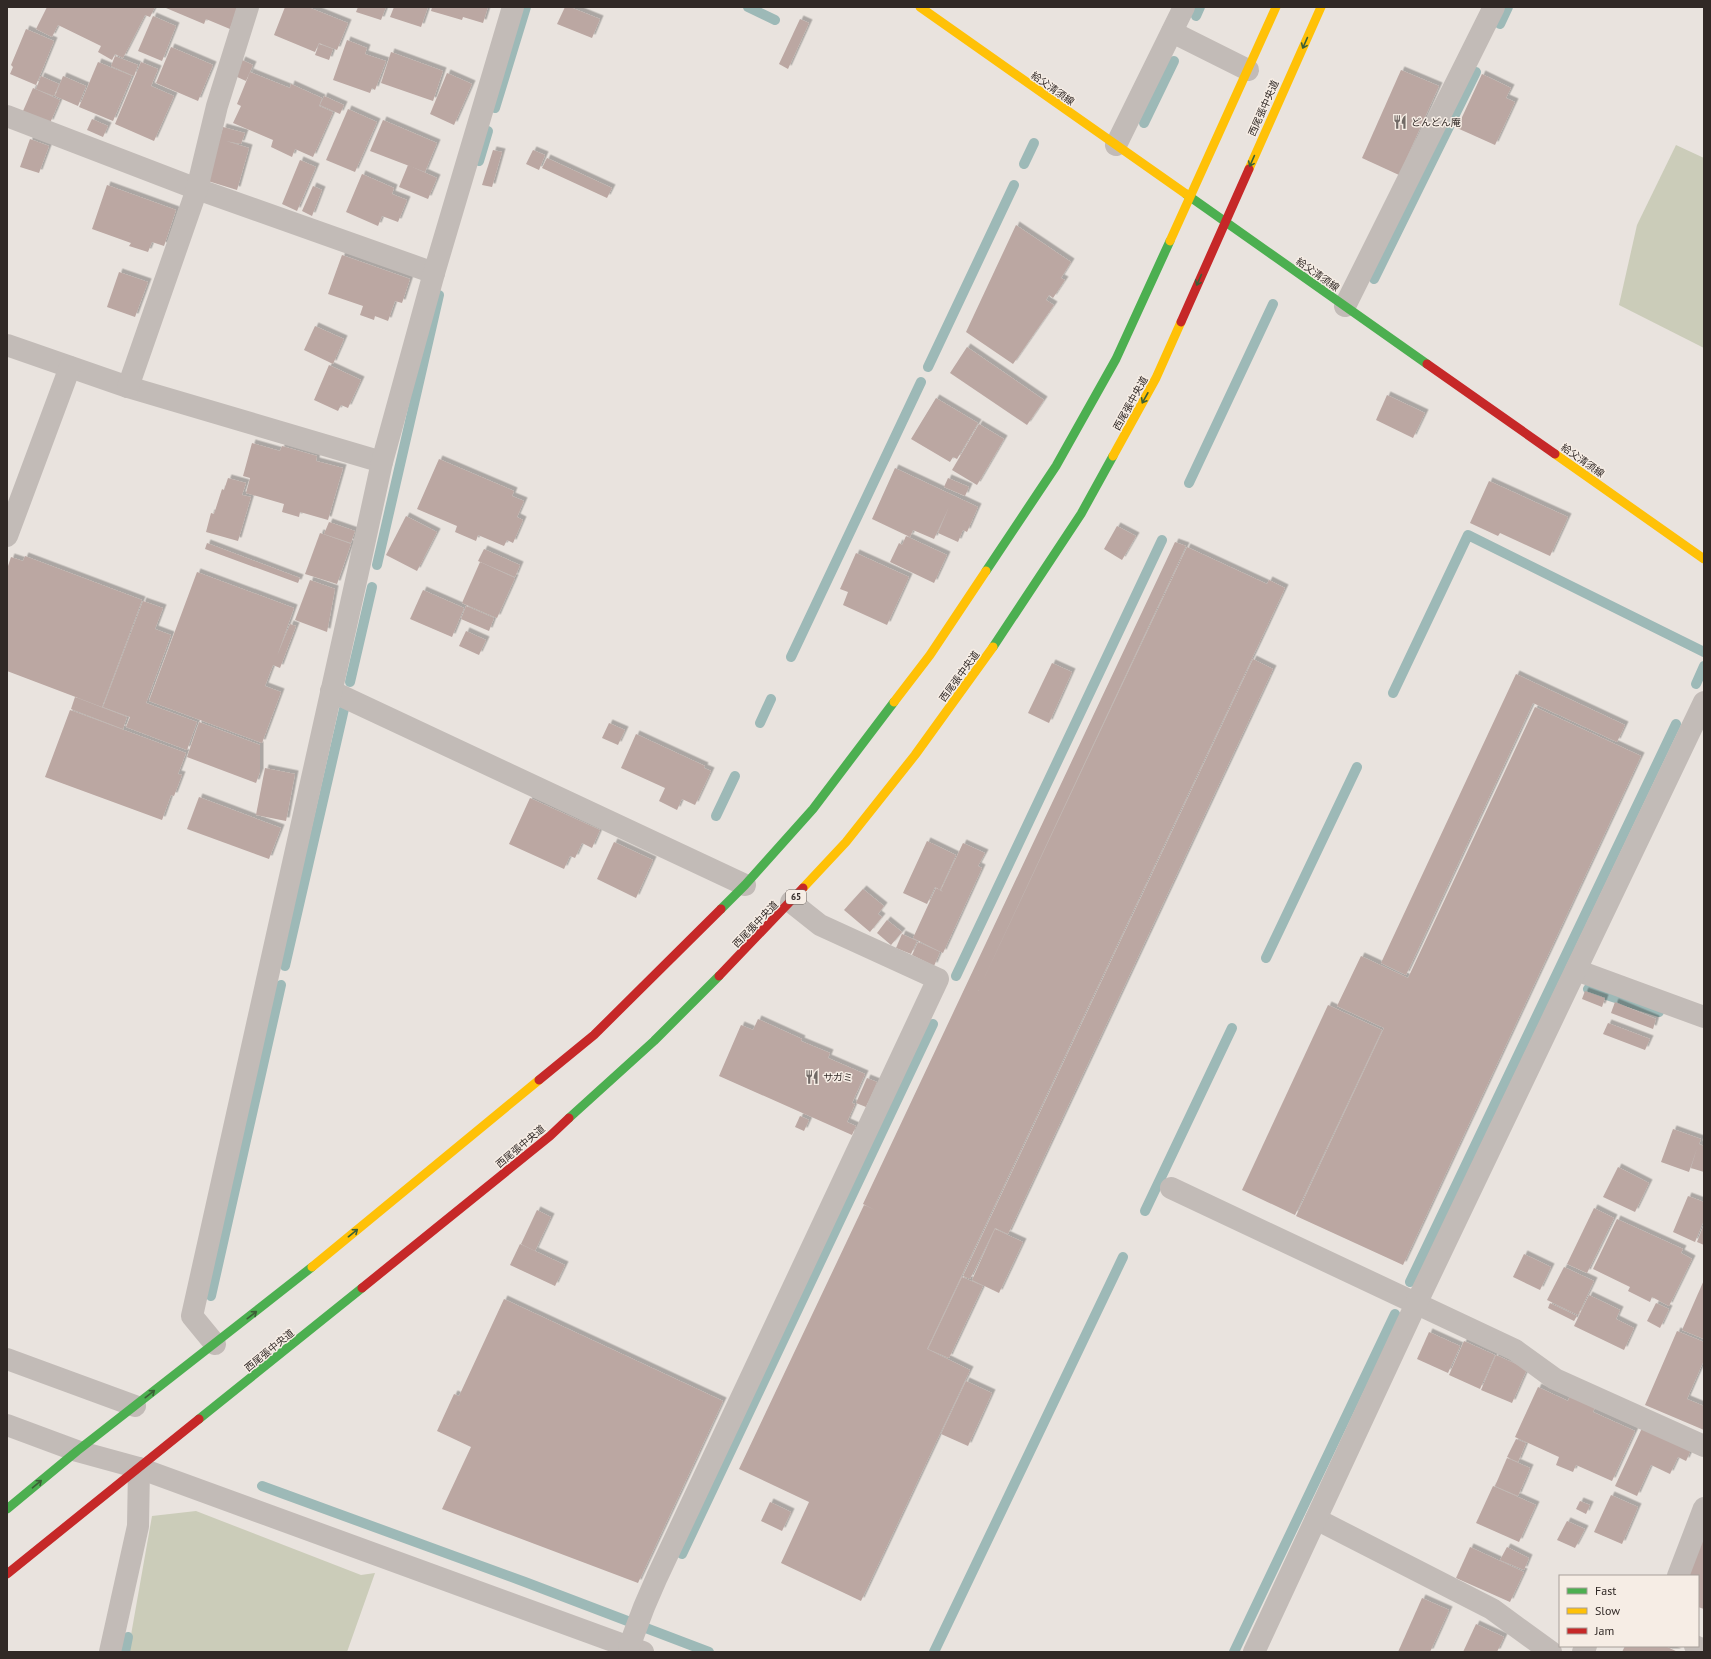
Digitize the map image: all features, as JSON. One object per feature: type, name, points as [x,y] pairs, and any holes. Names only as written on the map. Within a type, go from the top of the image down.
[{"type":"main road","name":"給父清須線","points":[[920,7],[1704,559]]},
{"type":"main road","points":[[7,1509],[77,1451],[296,1281],[594,1035],[745,885],[814,809],[930,655],[1056,466],[1116,359],[1191,198],[1276,7]]},
{"type":"main road","name":"西尾張中央道","points":[[7,1574],[550,1136],[654,1041],[791,902],[846,842],[915,755],[1005,631],[1081,514],[1156,378],[1321,7]]},
{"type":"street","points":[[128,388],[197,189],[217,106],[248,7]]},
{"type":"street","points":[[215,1344],[192,1316],[331,690],[382,462],[434,273],[513,7]]},
{"type":"street","points":[[1116,145],[1184,7]]},
{"type":"street","points":[[1345,306],[1494,7]]},
{"type":"street","points":[[1172,32],[1248,70]]},
{"type":"street","points":[[7,116],[197,189],[434,273]]},
{"type":"street","points":[[7,345],[128,388],[382,462]]},
{"type":"street","points":[[7,536],[70,367]]},
{"type":"street","points":[[331,690],[745,885]]},
{"type":"street","points":[[1254,1652],[1416,1304],[1704,702]]},
{"type":"street","points":[[7,1425],[77,1451],[139,1468],[635,1646],[642,1612],[938,979],[820,925],[791,902]]},
{"type":"street","points":[[1576,970],[1704,1017]]},
{"type":"street","points":[[1171,1188],[1515,1350],[1555,1379],[1704,1446]]},
{"type":"street","points":[[7,1359],[135,1406]]},
{"type":"street","points":[[110,1652],[138,1526],[139,1468]]},
{"type":"street","points":[[1678,1575],[1704,1508]]},
{"type":"street","points":[[1316,1519],[1492,1609],[1551,1652]]},
{"type":"green space","points":[[1676,145],[1704,158],[1704,348],[1619,305],[1637,225]]},
{"type":"green space","points":[[196,1511],[361,1575],[375,1573],[347,1652],[128,1652],[152,1516]]},
{"type":"building","points":[[47,7],[155,7],[150,17],[145,15],[123,58],[115,54],[112,60],[98,52],[101,46],[58,25],[52,37],[36,29]]},
{"type":"building","points":[[237,7],[230,29],[206,19],[204,24],[166,8]]},
{"type":"building","points":[[285,7],[308,7],[348,23],[337,50],[319,43],[315,52],[274,35]]},
{"type":"building","points":[[358,7],[386,7],[381,20],[356,12]]},
{"type":"building","points":[[394,7],[428,7],[421,27],[390,17]]},
{"type":"building","points":[[432,7],[488,7],[483,23],[463,17],[462,20],[431,11]]},
{"type":"building","points":[[565,7],[570,7],[600,19],[592,38],[557,24]]},
{"type":"building","points":[[153,16],[176,26],[162,61],[138,51]]},
{"type":"building","points":[[800,19],[809,23],[788,69],[779,64]]},
{"type":"building","points":[[26,29],[54,41],[36,85],[10,74],[13,67],[11,65]]},
{"type":"building","points":[[347,40],[367,48],[365,54],[386,61],[375,90],[372,88],[370,93],[333,80]]},
{"type":"building","points":[[319,44],[333,49],[329,60],[315,55]]},
{"type":"building","points":[[171,47],[213,65],[198,101],[156,83]]},
{"type":"building","points":[[391,52],[443,71],[433,101],[381,83]]},
{"type":"building","points":[[115,56],[138,65],[134,76],[111,66]]},
{"type":"building","points":[[242,60],[253,65],[246,81],[235,76]]},
{"type":"building","points":[[98,62],[132,76],[113,121],[79,107]]},
{"type":"building","points":[[141,62],[158,69],[151,86],[174,96],[154,141],[115,124]]},
{"type":"building","name":"どんどん庵","points":[[1401,70],[1439,86],[1399,175],[1362,158]]},
{"type":"building","points":[[250,72],[290,88],[291,84],[322,98],[319,106],[333,112],[313,157],[295,149],[292,157],[271,147],[273,140],[233,123],[241,106],[237,104]]},
{"type":"building","points":[[447,73],[472,84],[454,125],[430,114]]},
{"type":"building","points":[[1482,74],[1511,88],[1506,98],[1515,102],[1495,145],[1457,128]]},
{"type":"building","points":[[41,76],[59,84],[54,96],[36,89]]},
{"type":"building","points":[[63,76],[86,86],[78,106],[55,96]]},
{"type":"building","points":[[33,88],[60,100],[50,123],[23,111]]},
{"type":"building","points":[[324,96],[344,105],[340,114],[320,105]]},
{"type":"building","points":[[348,109],[377,122],[355,172],[326,160]]},
{"type":"building","points":[[92,119],[108,126],[103,137],[87,130]]},
{"type":"building","points":[[383,120],[437,143],[425,172],[370,151]]},
{"type":"building","points":[[223,127],[245,133],[241,144],[226,141],[249,148],[237,190],[208,181]]},
{"type":"building","points":[[30,139],[49,146],[39,173],[20,167]]},
{"type":"building","points":[[493,150],[502,152],[492,187],[482,185]]},
{"type":"building","points":[[533,150],[545,155],[539,170],[526,164]]},
{"type":"building","points":[[547,158],[612,188],[607,198],[542,168]]},
{"type":"building","points":[[300,160],[316,167],[297,211],[282,204]]},
{"type":"building","points":[[408,165],[437,178],[428,199],[399,187]]},
{"type":"building","points":[[362,174],[394,188],[392,194],[407,200],[398,222],[382,216],[378,226],[346,212]]},
{"type":"building","points":[[107,185],[176,210],[164,246],[152,242],[148,252],[129,246],[131,243],[92,229]]},
{"type":"building","points":[[313,186],[322,190],[312,216],[302,211]]},
{"type":"building","points":[[1016,225],[1071,262],[1061,278],[1065,280],[1053,298],[1049,295],[1046,300],[1054,305],[1013,364],[966,332]]},
{"type":"building","points":[[342,255],[410,279],[402,303],[395,301],[388,321],[375,316],[374,320],[360,315],[363,306],[328,294]]},
{"type":"building","points":[[119,272],[148,282],[135,317],[107,307]]},
{"type":"building","points":[[315,326],[344,339],[333,364],[304,350]]},
{"type":"building","points":[[967,347],[1044,400],[1027,425],[950,373]]},
{"type":"building","points":[[329,365],[361,380],[348,408],[341,405],[338,411],[314,400]]},
{"type":"building","points":[[1387,395],[1425,413],[1413,438],[1376,420]]},
{"type":"building","points":[[936,398],[978,423],[957,459],[953,457],[950,462],[911,439]]},
{"type":"building","points":[[979,424],[1004,439],[977,485],[952,470]]},
{"type":"building","points":[[252,443],[280,451],[282,446],[317,456],[316,461],[343,468],[328,520],[300,512],[299,517],[282,512],[284,504],[246,493],[250,478],[243,476]]},
{"type":"building","points":[[439,459],[514,491],[512,496],[524,501],[517,517],[523,520],[513,543],[507,540],[504,546],[478,535],[476,541],[455,532],[457,526],[417,509]]},
{"type":"building","points":[[895,468],[978,507],[967,532],[963,530],[958,542],[938,533],[949,507],[934,539],[913,530],[910,537],[872,519]]},
{"type":"building","points":[[228,478],[246,483],[242,495],[251,497],[238,541],[206,532],[211,513],[214,514],[222,489],[224,490]]},
{"type":"building","points":[[948,478],[969,487],[965,496],[944,487]]},
{"type":"building","points":[[1489,481],[1568,517],[1550,556],[1500,533],[1498,536],[1470,523]]},
{"type":"building","points":[[406,516],[437,532],[417,571],[386,555]]},
{"type":"building","points":[[329,522],[355,531],[351,543],[324,534]]},
{"type":"building","points":[[1117,526],[1136,536],[1122,560],[1104,549]]},
{"type":"building","points":[[320,533],[351,544],[337,584],[305,574]]},
{"type":"building","points":[[906,536],[947,555],[934,583],[890,562],[899,543],[902,545]]},
{"type":"building","points":[[1175,542],[1186,546],[978,991],[1187,547],[1267,584],[1269,580],[1285,588],[927,1349],[970,1370],[861,1601],[781,1563],[809,1502],[739,1469],[864,1205],[875,1210],[863,1204]]},
{"type":"building","points":[[207,543],[300,578],[298,583],[205,549]]},
{"type":"building","points":[[484,549],[520,565],[515,577],[478,561]]},
{"type":"building","points":[[856,553],[909,577],[887,625],[843,605],[848,592],[840,589]]},
{"type":"building","points":[[25,556],[142,600],[102,707],[7,671],[7,569],[11,557],[23,561]]},
{"type":"building","points":[[480,562],[515,578],[497,618],[462,603]]},
{"type":"building","points":[[197,572],[294,608],[277,656],[290,624],[296,626],[280,668],[273,665],[265,686],[281,692],[262,743],[149,701]]},
{"type":"building","points":[[310,580],[335,589],[327,632],[295,620]]},
{"type":"building","points":[[423,590],[464,608],[452,637],[410,619]]},
{"type":"building","points":[[143,601],[163,608],[155,629],[171,635],[146,703],[197,722],[187,750],[126,727],[130,717],[103,707]]},
{"type":"building","points":[[466,606],[494,618],[489,631],[461,619]]},
{"type":"building","points":[[466,631],[486,640],[479,655],[459,646]]},
{"type":"building","points":[[1253,659],[1273,669],[1008,1234],[995,1228],[970,1279],[963,1276]]},
{"type":"building","points":[[1052,663],[1072,672],[1049,723],[1028,713]]},
{"type":"building","points":[[1516,674],[1625,725],[1617,742],[1533,703],[1406,975],[1381,963]]},
{"type":"building","points":[[75,697],[127,717],[123,729],[71,709]]},
{"type":"building","points":[[1535,707],[1641,756],[1403,1265],[1296,1216],[1384,1028],[1337,1006],[1361,956],[1408,978]]},
{"type":"building","points":[[70,710],[186,753],[178,774],[182,775],[174,796],[171,795],[162,820],[45,777]]},
{"type":"building","points":[[199,722],[260,745],[260,772],[256,783],[187,757]]},
{"type":"building","points":[[609,723],[625,730],[618,745],[602,738]]},
{"type":"building","points":[[636,734],[705,766],[704,768],[711,771],[695,805],[682,799],[677,810],[659,801],[665,788],[621,768]]},
{"type":"building","points":[[265,768],[295,774],[286,821],[256,815]]},
{"type":"building","points":[[199,797],[281,828],[269,859],[187,829]]},
{"type":"building","points":[[530,798],[600,830],[592,848],[582,843],[575,858],[570,856],[564,869],[509,844]]},
{"type":"building","points":[[927,841],[956,855],[940,890],[935,887],[927,904],[903,893]]},
{"type":"building","points":[[614,842],[653,860],[636,898],[597,879]]},
{"type":"building","points":[[963,843],[985,853],[978,866],[982,868],[943,953],[913,938],[936,888],[943,892],[941,890]]},
{"type":"building","points":[[863,889],[884,906],[878,914],[882,917],[870,932],[844,910]]},
{"type":"building","points":[[887,920],[902,932],[891,945],[877,933]]},
{"type":"building","points":[[902,934],[917,941],[911,954],[896,948]]},
{"type":"building","points":[[918,942],[940,952],[934,966],[912,955]]},
{"type":"building","points":[[1585,991],[1605,998],[1602,1007],[1582,999]]},
{"type":"building","points":[[1615,1002],[1656,1019],[1653,1029],[1611,1013]]},
{"type":"building","points":[[1328,1005],[1382,1030],[1295,1215],[1242,1190]]},
{"type":"building","points":[[758,1019],[802,1039],[801,1041],[830,1053],[828,1058],[865,1074],[852,1103],[855,1104],[847,1122],[856,1126],[852,1135],[719,1076],[741,1025],[753,1030]]},
{"type":"building","points":[[1608,1023],[1650,1039],[1645,1050],[1603,1034]]},
{"type":"building","points":[[867,1078],[877,1082],[866,1107],[856,1103]]},
{"type":"building","points":[[800,1116],[809,1120],[804,1131],[795,1127]]},
{"type":"building","points":[[1673,1129],[1701,1139],[1699,1144],[1704,1146],[1704,1172],[1691,1168],[1697,1148],[1689,1172],[1661,1162]]},
{"type":"building","points":[[1618,1167],[1649,1183],[1635,1212],[1603,1197]]},
{"type":"building","points":[[1688,1196],[1704,1202],[1704,1220],[1695,1242],[1673,1232]]},
{"type":"building","points":[[1594,1208],[1614,1218],[1587,1273],[1567,1264]]},
{"type":"building","points":[[537,1210],[551,1217],[535,1251],[521,1244]]},
{"type":"building","points":[[1617,1219],[1683,1249],[1681,1253],[1692,1259],[1669,1306],[1652,1297],[1650,1302],[1628,1291],[1630,1287],[1593,1269]]},
{"type":"building","points":[[1704,1224],[1704,1245],[1697,1242]]},
{"type":"building","points":[[995,1229],[1023,1242],[999,1293],[972,1280]]},
{"type":"building","points":[[520,1244],[565,1265],[555,1286],[510,1265]]},
{"type":"building","points":[[1524,1254],[1551,1267],[1540,1290],[1513,1277]]},
{"type":"building","points":[[1564,1267],[1594,1281],[1578,1315],[1547,1300]]},
{"type":"building","points":[[962,1277],[983,1286],[949,1358],[928,1349]]},
{"type":"building","points":[[1704,1280],[1704,1339],[1682,1330]]},
{"type":"building","points":[[1589,1295],[1620,1310],[1616,1319],[1634,1328],[1624,1350],[1574,1326]]},
{"type":"building","points":[[504,1299],[723,1401],[638,1583],[442,1509],[471,1447],[437,1431],[454,1394],[459,1396]]},
{"type":"building","points":[[1550,1303],[1577,1316],[1574,1321],[1548,1308]]},
{"type":"building","points":[[1656,1303],[1669,1309],[1660,1328],[1647,1321]]},
{"type":"building","points":[[1677,1331],[1704,1342],[1704,1360],[1687,1399],[1704,1406],[1704,1430],[1645,1405]]},
{"type":"building","points":[[1429,1332],[1460,1346],[1448,1373],[1417,1359]]},
{"type":"building","points":[[1464,1341],[1495,1355],[1480,1389],[1449,1375]]},
{"type":"building","points":[[1496,1355],[1527,1369],[1512,1403],[1481,1390]]},
{"type":"building","points":[[966,1381],[992,1393],[968,1446],[941,1434]]},
{"type":"building","points":[[1538,1387],[1568,1401],[1570,1396],[1595,1407],[1593,1412],[1635,1431],[1612,1481],[1576,1465],[1573,1472],[1556,1465],[1559,1457],[1515,1437]]},
{"type":"building","points":[[1642,1428],[1691,1450],[1686,1461],[1678,1457],[1670,1474],[1651,1465],[1637,1496],[1615,1486]]},
{"type":"building","points":[[1516,1439],[1526,1443],[1518,1462],[1507,1457]]},
{"type":"building","points":[[1507,1458],[1530,1468],[1518,1496],[1495,1486]]},
{"type":"building","points":[[1493,1486],[1536,1505],[1519,1542],[1476,1523]]},
{"type":"building","points":[[1611,1495],[1638,1507],[1622,1544],[1594,1532]]},
{"type":"building","points":[[1580,1501],[1590,1505],[1586,1514],[1576,1509]]},
{"type":"building","points":[[770,1502],[791,1512],[782,1531],[761,1521]]},
{"type":"building","points":[[1567,1521],[1585,1529],[1575,1548],[1557,1540]]},
{"type":"building","points":[[1701,1539],[1704,1540],[1704,1609],[1699,1607],[1699,1575],[1688,1575]]},
{"type":"building","points":[[1470,1547],[1524,1572],[1510,1602],[1456,1578]]},
{"type":"building","points":[[1507,1547],[1529,1558],[1524,1570],[1500,1560]]},
{"type":"building","points":[[1422,1598],[1449,1610],[1430,1652],[1398,1652]]},
{"type":"building","points":[[1476,1624],[1504,1637],[1497,1652],[1463,1652]]},
{"type":"building","points":[[1624,1647],[1667,1647],[1678,1652],[1622,1652]]},
{"type":"waterway","points":[[495,108],[526,7]]},
{"type":"waterway","points":[[748,7],[775,20]]},
{"type":"waterway","points":[[1196,16],[1200,7]]},
{"type":"waterway","points":[[1500,24],[1508,7]]},
{"type":"waterway","points":[[1144,123],[1174,61]]},
{"type":"waterway","points":[[1374,279],[1476,72]]},
{"type":"waterway","points":[[479,161],[488,131]]},
{"type":"waterway","points":[[1024,164],[1034,143]]},
{"type":"waterway","points":[[928,367],[1014,185]]},
{"type":"waterway","points":[[377,565],[439,295]]},
{"type":"waterway","points":[[1189,483],[1273,304]]},
{"type":"waterway","points":[[791,657],[921,382]]},
{"type":"waterway","points":[[1393,693],[1468,535],[1704,652]]},
{"type":"waterway","points":[[956,976],[1162,540]]},
{"type":"waterway","points":[[350,682],[372,587]]},
{"type":"waterway","points":[[1696,684],[1704,666]]},
{"type":"waterway","points":[[760,723],[771,699]]},
{"type":"waterway","points":[[285,966],[344,709]]},
{"type":"waterway","points":[[1410,1282],[1676,724]]},
{"type":"waterway","points":[[1266,958],[1357,767]]},
{"type":"waterway","points":[[716,816],[735,776]]},
{"type":"waterway","points":[[211,1296],[281,985]]},
{"type":"waterway","points":[[1588,989],[1659,1012]]},
{"type":"waterway","points":[[682,1554],[933,1024]]},
{"type":"waterway","points":[[1145,1211],[1232,1028]]},
{"type":"waterway","points":[[934,1652],[1123,1257]]},
{"type":"waterway","points":[[1234,1652],[1395,1314]]},
{"type":"waterway","points":[[262,1486],[525,1582],[709,1652]]},
{"type":"waterway","points":[[125,1652],[128,1637]]},
{"type":"traffic: fast","points":[[1186,194],[1427,364]]},
{"type":"traffic: fast","points":[[986,571],[1056,466],[1116,359],[1170,241]]},
{"type":"traffic: fast","points":[[993,647],[1081,514],[1113,456]]},
{"type":"traffic: fast","points":[[721,909],[745,885],[813,809],[894,702]]},
{"type":"traffic: fast","points":[[569,1118],[654,1041],[719,976]]},
{"type":"traffic: fast","points":[[7,1509],[77,1451],[312,1267]]},
{"type":"traffic: fast","points":[[199,1419],[362,1288]]},
{"type":"traffic: slow","points":[[920,7],[1186,194]]},
{"type":"traffic: slow","points":[[1170,241],[1276,7]]},
{"type":"traffic: slow","points":[[1249,169],[1321,7]]},
{"type":"traffic: slow","points":[[1113,456],[1156,378],[1181,322]]},
{"type":"traffic: slow","points":[[1555,454],[1704,559]]},
{"type":"traffic: slow","points":[[894,702],[930,655],[986,571]]},
{"type":"traffic: slow","points":[[803,888],[846,842],[915,755],[993,647]]},
{"type":"traffic: slow","points":[[312,1267],[539,1080]]},
{"type":"traffic: jam","points":[[1181,322],[1249,169]]},
{"type":"traffic: jam","points":[[1427,364],[1555,454]]},
{"type":"traffic: jam","points":[[719,976],[803,888]]},
{"type":"traffic: jam","points":[[539,1080],[594,1035],[721,909]]},
{"type":"traffic: jam","points":[[362,1288],[550,1136],[569,1118]]},
{"type":"traffic: jam","points":[[7,1574],[199,1419]]},
{"type":"place","name":"どんどん庵","points":[[1400,122]]},
{"type":"place","name":"サガミ","points":[[812,1077]]}]
